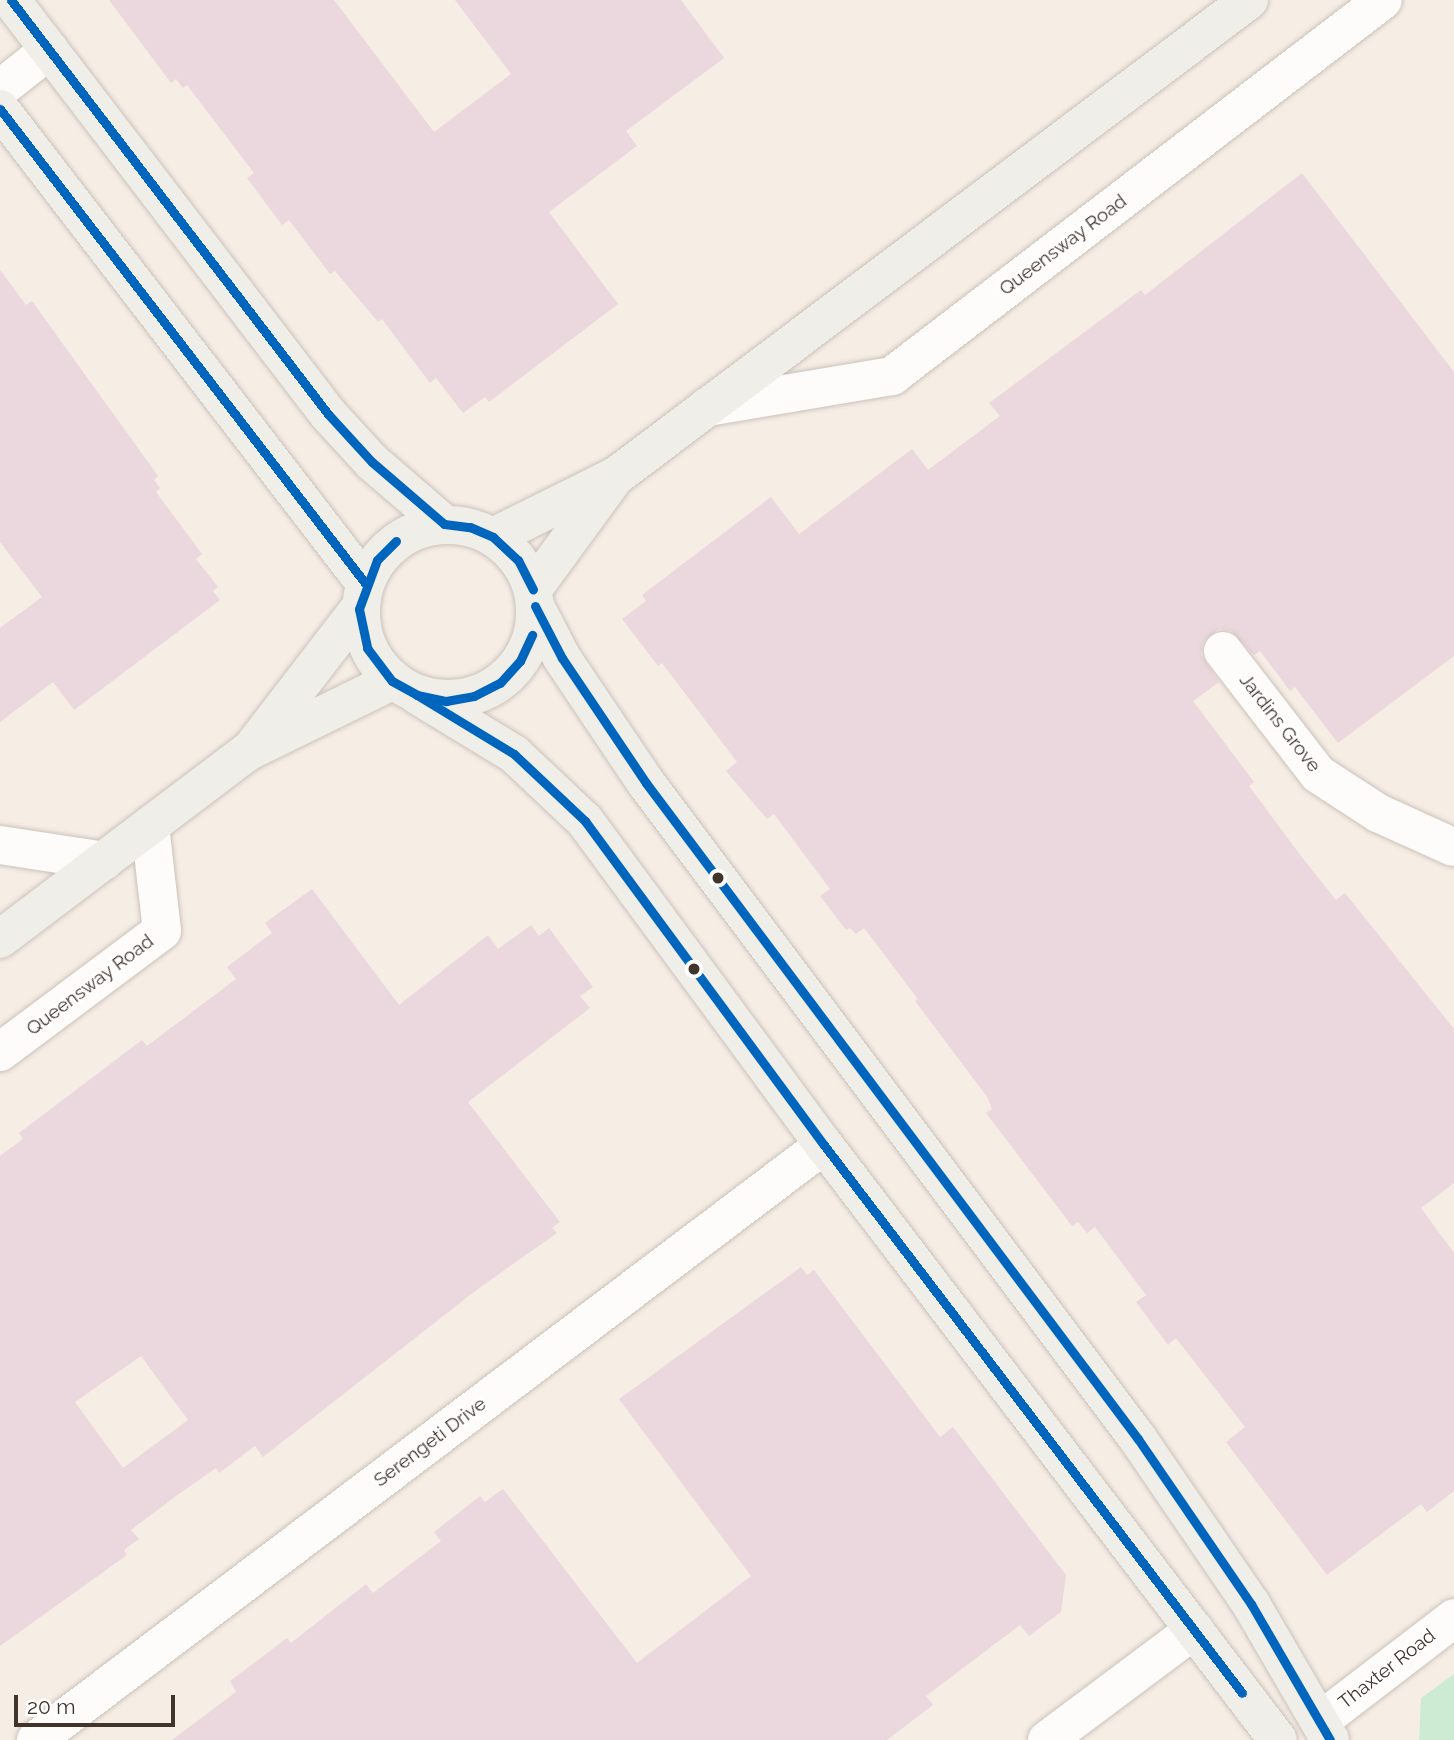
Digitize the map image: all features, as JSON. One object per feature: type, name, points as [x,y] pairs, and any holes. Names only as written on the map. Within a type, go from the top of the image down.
[{"type":"street","points":[[11,0],[328,414],[372,462],[444,524]]},
{"type":"street","name":"Queensway Road","points":[[494,537],[616,476],[1249,0]]},
{"type":"street","name":"Queensway Road","points":[[707,407],[892,376],[1383,0]]},
{"type":"street","points":[[0,89],[49,50]]},
{"type":"street","points":[[0,109],[362,596],[367,648],[404,688],[514,754],[585,821],[824,1145],[1279,1740]]},
{"type":"street","name":"Queensway Road","points":[[534,598],[616,476]]},
{"type":"street","points":[[249,751],[362,596],[377,560],[396,541],[419,529],[444,524],[470,527],[494,537],[518,560],[562,657],[646,783],[1138,1439],[1251,1604],[1325,1731]]},
{"type":"street","points":[[0,939],[249,751],[404,688],[446,701],[474,696],[500,683],[520,661],[532,635],[534,598]]},
{"type":"street","name":"Jardins Grove","points":[[1223,651],[1318,774],[1378,814],[1454,846]]},
{"type":"street","name":"Queensway Road","points":[[0,1052],[162,931],[150,826]]},
{"type":"street","points":[[0,845],[104,861]]},
{"type":"street","name":"Serengeti Drive","points":[[36,1740],[824,1145]]},
{"type":"street","name":"Thaxter Road","points":[[1325,1731],[1454,1618]]},
{"type":"street","points":[[1047,1740],[1194,1630]]},
{"type":"green space","points":[[1454,1674],[1454,1740],[1419,1740],[1421,1698]]},
{"type":"building","points":[[109,0],[334,0],[434,132],[511,74],[455,0],[681,0],[724,58],[626,131],[637,146],[549,212],[618,304],[489,402],[485,397],[463,413],[436,378],[430,383],[382,319],[378,322],[335,271],[330,274],[289,220],[282,225],[247,178],[254,173],[187,85],[183,88],[176,79],[171,83]]},
{"type":"building","points":[[1302,173],[1454,372],[1454,656],[1338,743],[1295,687],[1290,691],[1260,651],[1254,655],[1231,631],[1219,629],[1203,642],[1201,655],[1219,682],[1193,701],[1254,782],[1249,786],[1336,900],[1345,893],[1454,1029],[1454,1183],[1421,1208],[1454,1253],[1454,1491],[1427,1512],[1421,1504],[1327,1575],[1226,1442],[1245,1427],[1176,1338],[1168,1345],[1136,1302],[1146,1295],[1095,1227],[1087,1233],[1078,1222],[1072,1226],[986,1113],[992,1109],[988,1098],[915,1001],[918,999],[864,928],[856,934],[850,928],[846,930],[820,896],[830,889],[774,814],[767,819],[726,771],[737,762],[662,663],[658,666],[622,619],[646,601],[642,595],[771,497],[799,534],[912,449],[928,470],[1000,416],[989,403],[1141,290],[1145,295]]},
{"type":"building","points":[[0,270],[26,305],[32,301],[158,476],[154,480],[160,488],[156,492],[202,554],[196,559],[218,587],[213,591],[220,600],[74,710],[53,682],[0,722],[0,628],[42,597],[0,542]]},
{"type":"building","points":[[312,889],[399,1005],[488,935],[498,949],[531,925],[539,936],[549,928],[593,987],[580,996],[590,1008],[468,1102],[560,1222],[552,1228],[557,1233],[479,1288],[263,1457],[255,1446],[219,1473],[216,1468],[176,1496],[131,1530],[139,1539],[124,1550],[127,1555],[0,1646],[0,1156],[23,1139],[19,1133],[142,1040],[147,1046],[236,979],[227,967],[272,933],[265,923]],"holes":[[[141,1356],[188,1420],[123,1468],[75,1402]]]},
{"type":"building","points":[[801,1267],[807,1275],[814,1270],[940,1437],[953,1427],[1066,1575],[1061,1612],[1029,1636],[1020,1625],[926,1696],[933,1705],[887,1740],[172,1740],[236,1692],[230,1681],[287,1638],[291,1643],[366,1584],[373,1593],[441,1541],[434,1532],[480,1496],[485,1502],[503,1489],[637,1663],[751,1576],[619,1399]]},
{"type":"transit line","points":[[11,0],[328,414],[372,462],[444,524]]},
{"type":"transit line","points":[[0,109],[365,583]]},
{"type":"transit line","points":[[444,524],[470,527],[493,537],[518,560],[533,589]]},
{"type":"transit line","points":[[396,541],[377,560],[359,609],[367,648],[392,681],[417,695],[446,701],[474,696],[500,683],[520,661],[532,635]]},
{"type":"transit line","points":[[535,606],[562,658],[646,783],[1138,1439],[1251,1604],[1330,1740]]},
{"type":"transit line","points":[[417,695],[514,754],[585,821],[824,1145],[1242,1693]]}]
